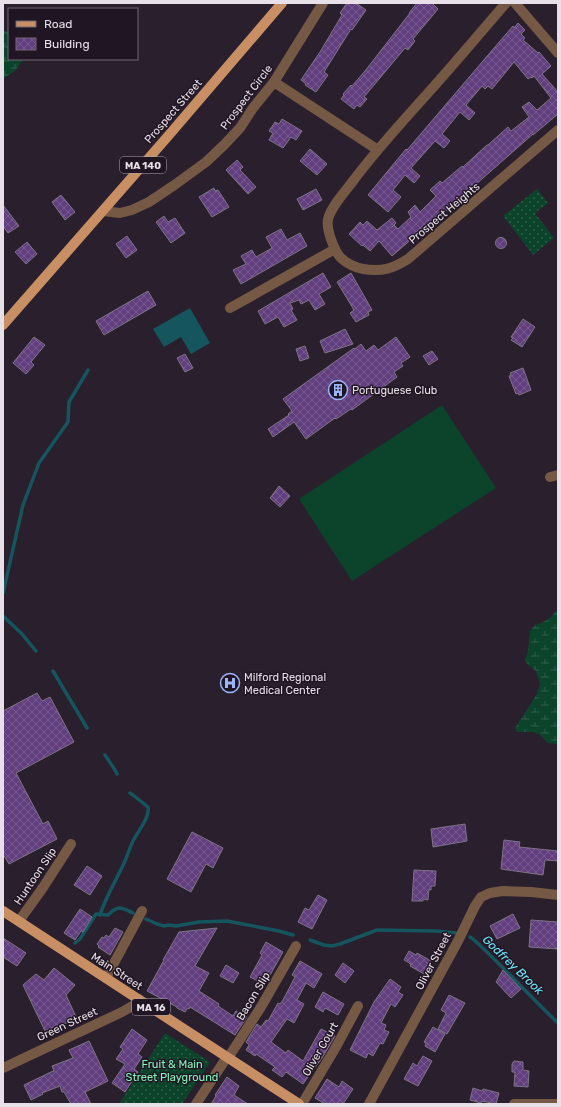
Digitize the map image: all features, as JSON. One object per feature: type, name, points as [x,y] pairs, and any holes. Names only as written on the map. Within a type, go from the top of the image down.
[{"type":"main road","name":"Prospect Street","points":[[3,325],[282,3]]},
{"type":"main road","name":"Main Street","points":[[3,911],[300,1104]]},
{"type":"street","name":"Prospect Circle","points":[[103,211],[120,213],[132,210],[155,198],[206,162],[240,128],[253,108],[274,82],[323,3]]},
{"type":"street","name":"Prospect Heights","points":[[506,3],[378,150],[334,206],[328,219],[330,238],[340,258],[360,268],[373,271],[397,266],[558,130]]},
{"type":"street","points":[[515,3],[558,53]]},
{"type":"street","points":[[274,82],[378,150]]},
{"type":"street","points":[[230,308],[335,249]]},
{"type":"street","name":"Huntoon Slip","points":[[19,921],[71,844]]},
{"type":"street","name":"Oliver Street","points":[[369,1104],[458,941],[475,906],[482,897],[490,893],[503,891],[558,895]]},
{"type":"street","points":[[106,978],[142,911]]},
{"type":"street","name":"Bacon Slip","points":[[196,1104],[261,1007],[296,946]]},
{"type":"street","name":"Green Street","points":[[3,1068],[122,1012],[134,1005],[138,999]]},
{"type":"street","name":"Oliver Court","points":[[300,1104],[336,1047],[358,1006]]},
{"type":"street","points":[[514,1104],[558,1104]]},
{"type":"green space","points":[[3,31],[8,32],[8,60],[22,60],[16,70],[3,79]]},
{"type":"green space","points":[[537,189],[548,203],[535,213],[554,238],[533,255],[503,216]]},
{"type":"green space","points":[[442,405],[496,488],[352,581],[299,499]]},
{"type":"green space","points":[[558,609],[558,744],[548,743],[539,734],[533,732],[517,732],[515,728],[537,694],[540,684],[536,671],[527,664],[525,660],[528,651],[530,631],[534,626],[549,619]]},
{"type":"green space","name":"Fruit & Main Street Playground","points":[[165,1033],[210,1062],[182,1104],[119,1104]]},
{"type":"water","points":[[190,308],[210,343],[191,354],[181,337],[164,347],[153,329]]},
{"type":"building","points":[[347,3],[356,3],[366,10],[352,30],[351,29],[324,72],[328,75],[316,92],[305,85],[306,84],[301,80],[320,52],[342,15],[340,13]]},
{"type":"building","points":[[417,3],[432,3],[438,9],[413,39],[415,41],[408,50],[405,48],[364,97],[367,99],[360,107],[357,105],[354,109],[341,99],[344,95],[343,94],[365,71]]},
{"type":"building","points":[[518,23],[525,30],[521,34],[525,38],[523,40],[538,53],[539,52],[551,66],[542,74],[558,92],[558,114],[392,256],[379,241],[370,251],[349,234],[360,222],[363,225],[367,221],[377,230],[392,218],[396,223],[394,225],[398,229],[411,217],[408,212],[415,205],[420,212],[436,196],[430,190],[440,181],[442,183],[462,166],[463,167],[508,127],[511,131],[529,117],[522,107],[529,102],[537,110],[551,98],[534,76],[528,79],[514,62],[492,89],[488,86],[485,89],[482,86],[466,105],[475,113],[469,120],[460,112],[442,134],[450,141],[444,148],[435,141],[411,168],[420,176],[414,183],[405,175],[393,190],[401,197],[388,212],[368,195],[513,26],[514,28]]},
{"type":"building","points":[[282,119],[302,131],[296,140],[291,137],[283,148],[269,140],[273,133],[269,131],[275,122],[279,124]]},
{"type":"building","points":[[310,149],[327,164],[317,175],[300,161]]},
{"type":"building","points":[[237,160],[243,167],[240,170],[256,187],[248,194],[226,170]]},
{"type":"building","points":[[214,188],[215,191],[218,190],[229,207],[212,217],[199,197]]},
{"type":"building","points":[[316,189],[322,200],[303,210],[297,199]]},
{"type":"building","points":[[61,195],[75,212],[65,220],[52,202]]},
{"type":"building","points":[[3,205],[19,226],[8,233],[3,226]]},
{"type":"building","points":[[164,216],[168,222],[175,218],[185,233],[171,243],[156,222]]},
{"type":"building","points":[[281,229],[287,240],[300,233],[307,246],[241,284],[233,270],[246,264],[241,256],[252,250],[256,257],[272,248],[266,237]]},
{"type":"building","points":[[127,236],[137,250],[126,258],[116,244]]},
{"type":"building","points":[[501,237],[505,239],[507,243],[505,247],[501,249],[497,247],[495,243],[497,239]]},
{"type":"building","points":[[27,242],[37,254],[26,264],[15,252]]},
{"type":"building","points":[[323,273],[331,287],[319,294],[325,304],[315,310],[309,300],[301,304],[299,300],[290,303],[293,309],[291,310],[297,320],[284,327],[278,317],[265,324],[258,311]]},
{"type":"building","points":[[351,273],[372,310],[368,312],[369,315],[356,322],[350,313],[354,310],[337,282]]},
{"type":"building","points":[[148,291],[156,305],[104,335],[96,321]]},
{"type":"building","points":[[523,319],[535,327],[522,347],[511,340],[513,338],[511,337]]},
{"type":"building","points":[[345,329],[353,344],[325,353],[320,341]]},
{"type":"building","points":[[34,337],[45,345],[31,362],[34,365],[26,374],[13,363]]},
{"type":"building","name":"Portuguese Club","points":[[396,337],[410,357],[401,363],[403,366],[394,372],[397,377],[352,410],[351,409],[336,419],[335,418],[306,439],[294,422],[273,437],[268,429],[289,415],[288,414],[292,411],[283,399],[361,344],[366,351],[374,345],[378,350]]},
{"type":"building","points":[[305,346],[309,358],[300,361],[296,349]]},
{"type":"building","points":[[432,351],[438,359],[429,365],[423,356]]},
{"type":"building","points":[[185,354],[193,368],[185,372],[177,358]]},
{"type":"building","points":[[523,368],[531,390],[519,395],[518,393],[516,394],[509,376],[511,375],[510,373]]},
{"type":"building","points":[[279,486],[290,496],[280,507],[270,498]]},
{"type":"building","points":[[37,693],[42,701],[50,697],[74,742],[16,773],[43,824],[48,821],[57,839],[9,864],[3,854],[3,711]]},
{"type":"building","points":[[465,824],[467,841],[433,847],[431,829]]},
{"type":"building","points":[[192,832],[223,848],[213,868],[206,864],[191,892],[167,879]]},
{"type":"building","points":[[504,840],[520,842],[519,847],[558,851],[558,861],[545,860],[543,875],[501,869]]},
{"type":"building","points":[[87,866],[102,876],[90,895],[74,885]]},
{"type":"building","points":[[414,870],[436,871],[435,886],[431,886],[431,890],[429,889],[428,900],[423,899],[423,901],[412,901]]},
{"type":"building","points":[[318,895],[327,900],[312,929],[298,922],[305,908],[309,910]]},
{"type":"building","points":[[80,909],[92,917],[83,932],[81,931],[75,940],[64,933]]},
{"type":"building","points":[[513,914],[520,928],[497,939],[490,926]]},
{"type":"building","points":[[531,920],[558,922],[558,949],[529,947]]},
{"type":"building","points":[[115,928],[123,932],[110,955],[98,947],[99,946],[97,944],[102,937],[104,938],[106,935],[109,937]]},
{"type":"building","points":[[217,928],[195,966],[209,973],[199,991],[219,1004],[218,1006],[233,1016],[236,1011],[247,1017],[235,1035],[190,1007],[185,1012],[147,991],[179,932]]},
{"type":"building","points":[[3,938],[26,953],[17,966],[3,957]]},
{"type":"building","points":[[266,942],[283,952],[265,984],[250,977],[262,955],[260,953]]},
{"type":"building","points":[[409,951],[416,955],[417,953],[431,961],[424,974],[410,966],[411,964],[404,960]]},
{"type":"building","points":[[300,961],[322,974],[314,988],[306,983],[297,1000],[304,1004],[294,1023],[287,1019],[271,1042],[286,1053],[288,1050],[303,1061],[321,1029],[335,1036],[322,1058],[303,1084],[286,1072],[282,1077],[272,1070],[275,1067],[256,1054],[255,1056],[246,1050],[249,1045],[246,1042],[257,1024],[261,1027],[266,1020],[268,1021],[278,1003],[280,1004],[283,1000],[295,977],[292,975]]},
{"type":"building","points":[[343,963],[354,971],[345,983],[335,975]]},
{"type":"building","points":[[226,965],[239,973],[233,983],[220,976]]},
{"type":"building","points":[[54,968],[75,985],[66,995],[77,1019],[45,1031],[23,985],[36,974],[44,980]]},
{"type":"building","points":[[503,970],[521,989],[511,998],[496,982]]},
{"type":"building","points":[[390,979],[401,987],[398,992],[403,995],[395,1007],[391,1004],[381,1023],[386,1025],[384,1030],[389,1032],[383,1044],[380,1043],[373,1056],[368,1053],[366,1058],[350,1050],[374,1002]]},
{"type":"building","points":[[323,992],[344,1004],[338,1015],[325,1008],[323,1012],[315,1007]]},
{"type":"building","points":[[449,995],[465,1003],[447,1034],[438,1029],[446,1013],[441,1010]]},
{"type":"building","points":[[433,1027],[445,1034],[435,1052],[425,1046],[426,1043],[424,1042]]},
{"type":"building","points":[[132,1029],[147,1040],[138,1054],[142,1057],[134,1069],[138,1072],[125,1092],[112,1083],[125,1064],[116,1059],[123,1049],[120,1047]]},
{"type":"building","points":[[89,1041],[108,1081],[85,1092],[91,1104],[71,1104],[64,1092],[62,1092],[60,1086],[42,1093],[43,1094],[31,1100],[24,1085],[54,1071],[52,1066],[73,1058],[69,1050]]},
{"type":"building","points":[[423,1056],[432,1061],[418,1086],[404,1079],[413,1063],[417,1066]]},
{"type":"building","points":[[514,1061],[523,1062],[523,1070],[529,1071],[528,1087],[514,1086],[515,1072],[512,1072],[512,1064]]},
{"type":"building","points":[[227,1077],[239,1086],[234,1095],[248,1104],[211,1104]]},
{"type":"building","points":[[327,1079],[339,1087],[342,1081],[353,1089],[343,1104],[325,1104],[315,1098]]},
{"type":"building","points":[[473,1088],[482,1091],[483,1089],[499,1093],[496,1104],[482,1101],[481,1103],[470,1100]]},
{"type":"waterway","points":[[3,593],[23,505],[39,463],[68,422],[69,402],[88,370]]},
{"type":"waterway","points":[[3,616],[22,634],[36,651]]},
{"type":"waterway","points":[[53,671],[87,728]]},
{"type":"waterway","points":[[105,755],[117,774]]},
{"type":"waterway","points":[[100,915],[108,894],[125,861],[133,841],[147,816],[148,807],[130,793]]},
{"type":"waterway","name":"Godfrey Brook","points":[[75,943],[80,939],[96,914],[108,915],[117,908],[125,909],[133,913]]},
{"type":"waterway","name":"Godfrey Brook","points":[[146,919],[164,926],[176,926],[199,922],[227,921],[293,935]]},
{"type":"waterway","name":"Godfrey Brook","points":[[310,940],[332,946],[377,930],[436,931],[456,933]]},
{"type":"waterway","name":"Godfrey Brook","points":[[470,937],[558,1023]]},
{"type":"place","name":"Portuguese Club","points":[[338,390]]},
{"type":"place","name":"Milford Regional Medical Center","points":[[230,683]]}]
